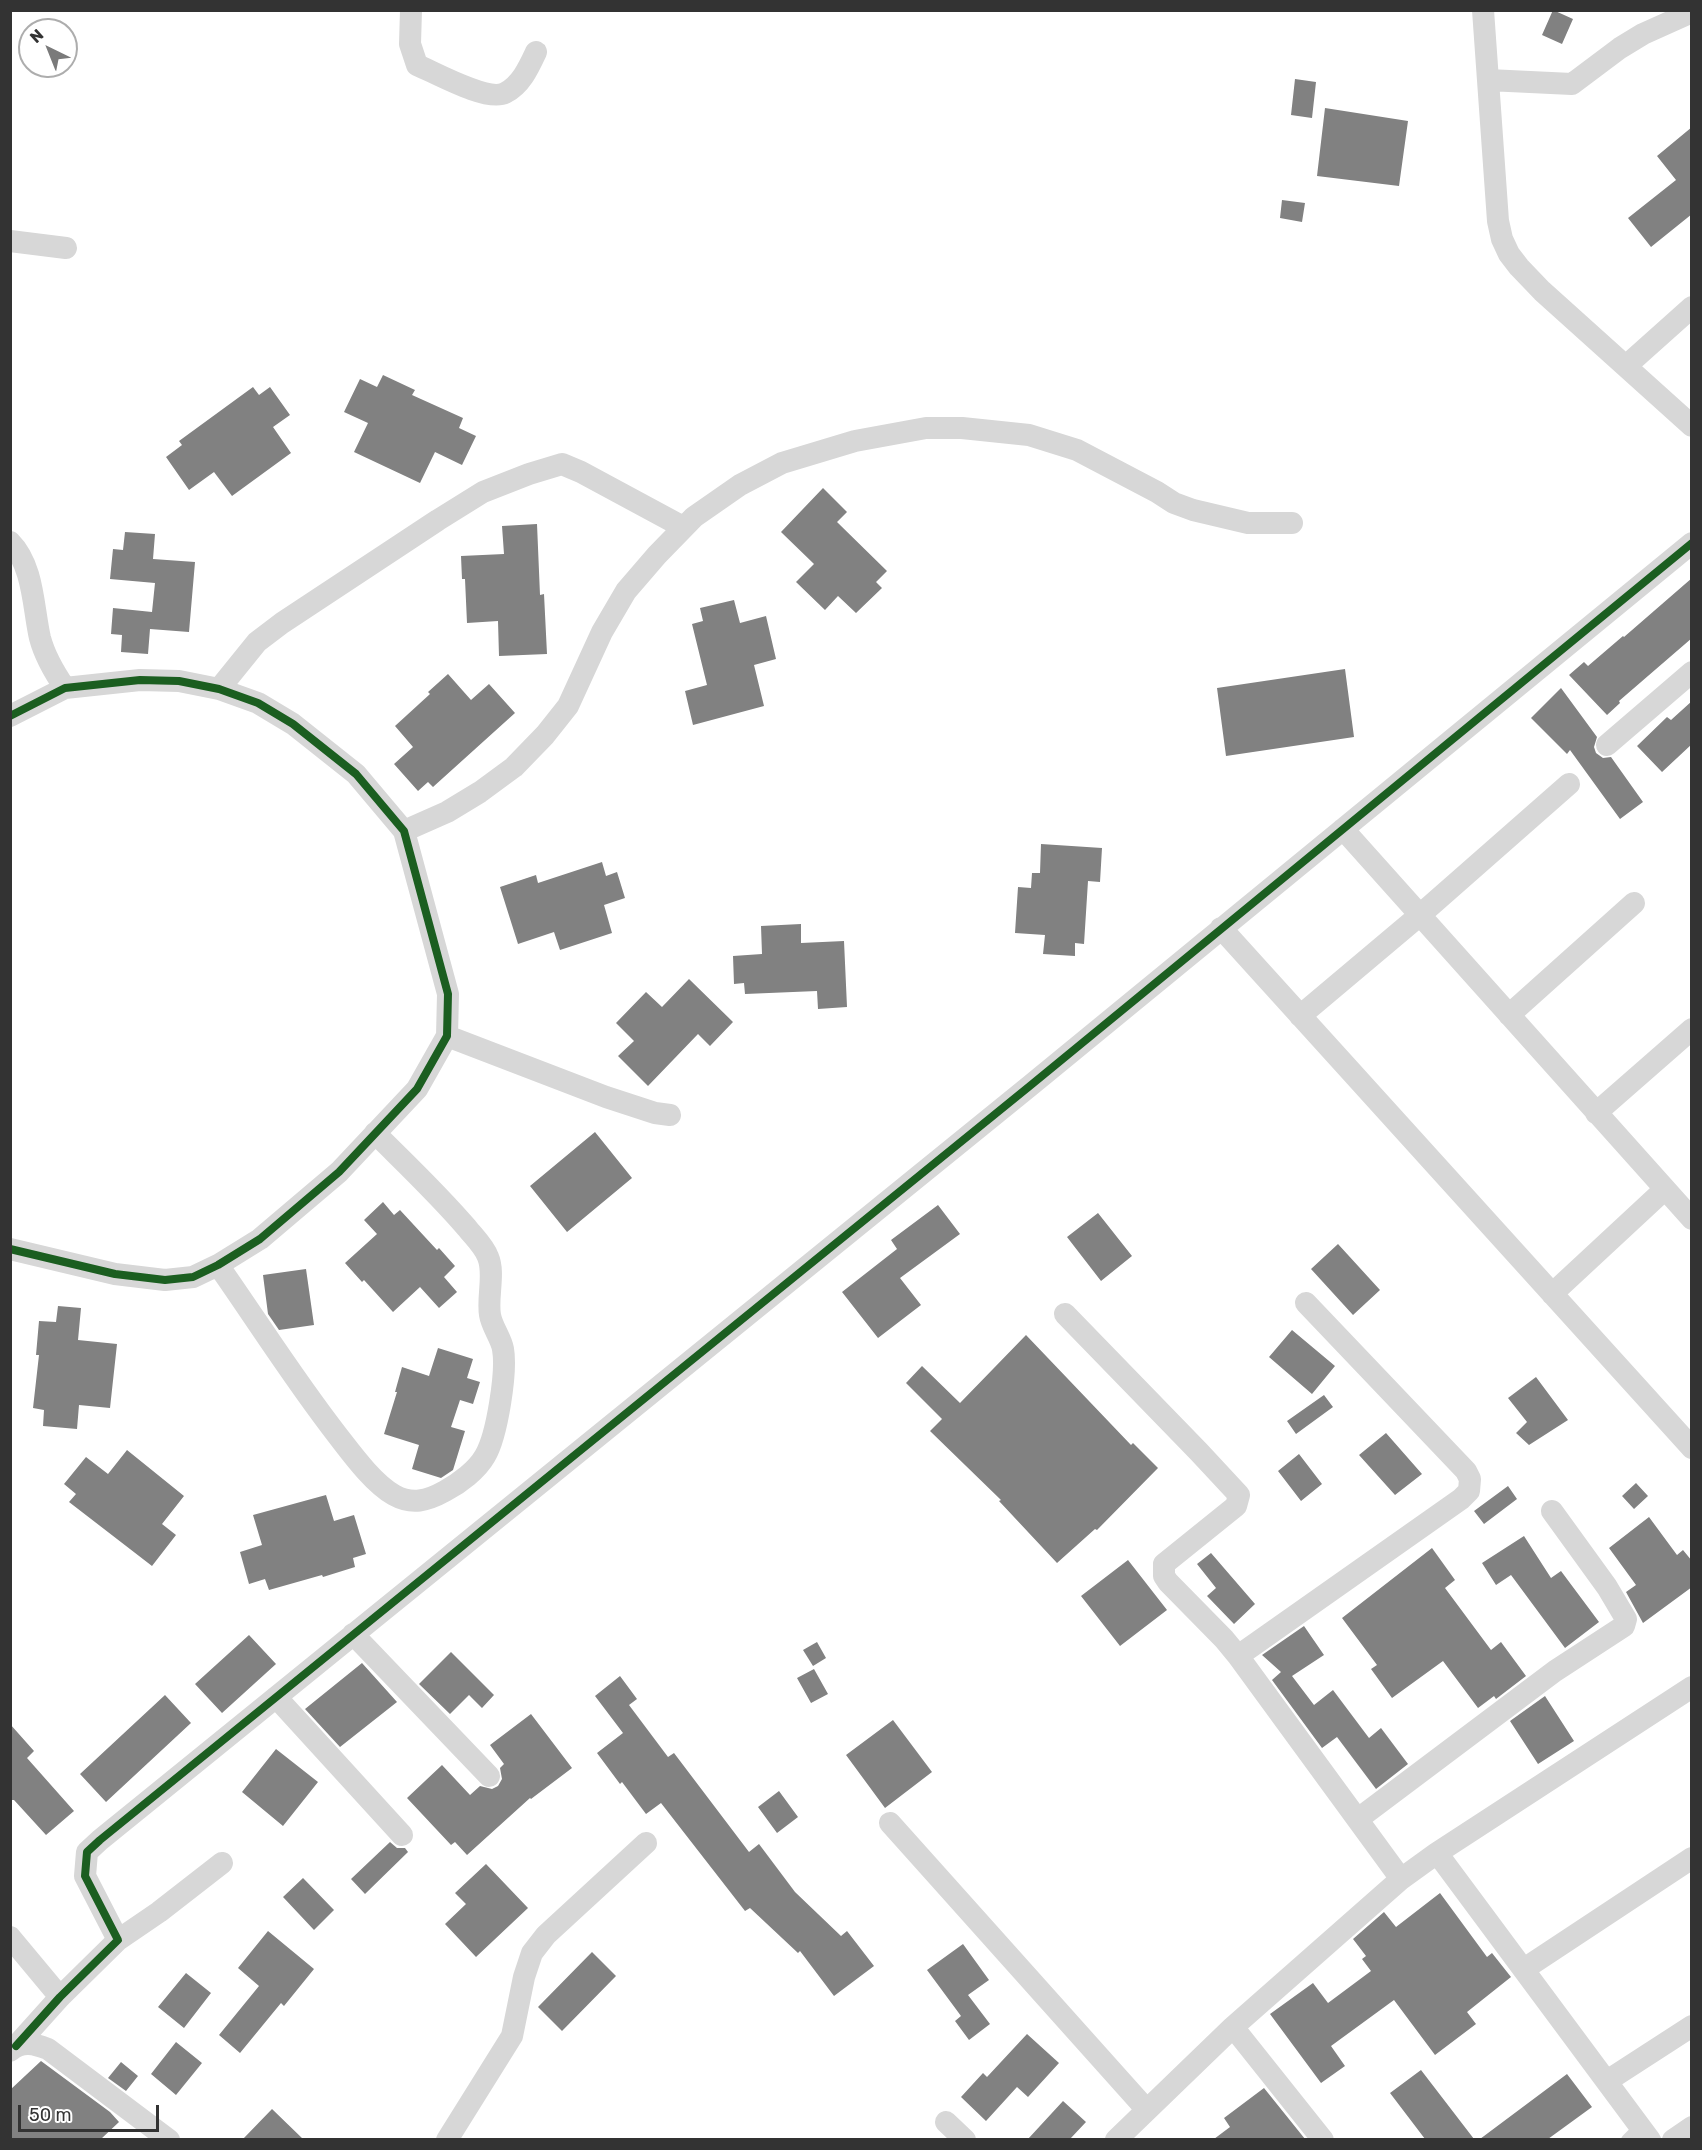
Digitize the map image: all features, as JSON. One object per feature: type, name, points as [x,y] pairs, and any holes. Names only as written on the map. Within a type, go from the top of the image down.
[{"type":"street","points":[[411,10],[410,44],[417,65],[489,95],[504,93],[517,83],[536,52]]},
{"type":"street","points":[[1483,10],[1498,221],[1502,239],[1514,261],[1542,291],[1692,426]]},
{"type":"street","points":[[1488,80],[1572,84],[1643,34],[1692,12]]},
{"type":"street","points":[[10,241],[66,248]]},
{"type":"street","points":[[1626,366],[1692,307]]},
{"type":"street","points":[[404,831],[447,812],[514,767],[545,735],[568,706],[602,632],[626,591],[694,517],[740,485],[782,463],[855,441],[926,428],[962,428],[1029,435],[1077,450],[1174,503],[1193,510],[1248,523],[1292,523]]},
{"type":"street","points":[[219,688],[257,642],[282,623],[438,519],[483,492],[529,474],[562,464],[683,527]]},
{"type":"street","points":[[10,542],[18,549],[28,577],[41,640],[52,668],[65,688]]},
{"type":"street","points":[[118,1940],[85,1876],[87,1852],[100,1840],[1692,543]]},
{"type":"street","points":[[1607,745],[1692,672]]},
{"type":"street","points":[[10,716],[65,688],[140,680],[179,681],[219,688],[258,704],[293,724],[334,754],[356,774],[404,831],[448,994],[447,1036],[417,1089],[339,1172],[260,1239],[218,1265],[193,1277],[165,1280],[115,1274],[10,1249]]},
{"type":"street","points":[[1300,1016],[1420,915],[1569,784]]},
{"type":"street","points":[[1343,829],[1692,1219]]},
{"type":"street","points":[[1509,1015],[1634,903]]},
{"type":"street","points":[[1221,928],[1692,1448]]},
{"type":"street","points":[[1596,1113],[1692,1029]]},
{"type":"street","points":[[447,1036],[606,1097],[655,1113],[670,1115]]},
{"type":"street","points":[[218,1265],[311,1401],[362,1467],[393,1494],[410,1501],[423,1502],[448,1490],[472,1472],[486,1455],[494,1432],[502,1382],[503,1348],[490,1316],[489,1258],[459,1219],[375,1133]]},
{"type":"street","points":[[1552,1294],[1665,1190]]},
{"type":"street","points":[[1238,1656],[1469,1491],[1470,1479],[1466,1471],[1306,1303]]},
{"type":"street","points":[[1065,1314],[1239,1495],[1236,1506],[1164,1564],[1163,1570],[1168,1582],[1238,1656],[1401,1879]]},
{"type":"street","points":[[1358,1819],[1555,1671],[1624,1626],[1626,1619],[1607,1587],[1552,1511]]},
{"type":"street","points":[[353,1634],[489,1776]]},
{"type":"street","points":[[890,1822],[1134,2128],[1233,2027],[1401,1879],[1437,1853],[1692,1687]]},
{"type":"street","points":[[276,1697],[402,1835]]},
{"type":"street","points":[[447,2139],[512,2036],[524,1977],[532,1953],[546,1935],[646,1843]]},
{"type":"street","points":[[1437,1853],[1607,2081],[1639,2135]]},
{"type":"street","points":[[1524,1969],[1692,1858]]},
{"type":"street","points":[[13,2048],[60,1997],[118,1940],[159,1912],[222,1863]]},
{"type":"street","points":[[10,1937],[60,1997]]},
{"type":"street","points":[[1607,2081],[1692,2026]]},
{"type":"street","points":[[1233,2027],[1323,2139]]},
{"type":"street","points":[[13,2048],[32,2043],[48,2049],[169,2139]]},
{"type":"street","points":[[946,2122],[965,2139]]},
{"type":"street","points":[[1673,2139],[1692,2127]]},
{"type":"building","points":[[1553,10],[1573,19],[1562,44],[1542,35]]},
{"type":"building","points":[[1295,79],[1316,82],[1312,118],[1291,115]]},
{"type":"building","points":[[1325,108],[1408,121],[1399,186],[1317,176]]},
{"type":"building","points":[[1692,127],[1692,214],[1651,247],[1628,218],[1676,180],[1657,156]]},
{"type":"building","points":[[1282,200],[1305,203],[1302,222],[1280,218]]},
{"type":"building","points":[[383,375],[415,390],[412,395],[463,418],[459,428],[476,436],[462,465],[435,452],[420,483],[354,452],[368,423],[344,412],[360,379],[377,387]]},
{"type":"building","points":[[253,387],[259,395],[270,387],[290,415],[273,427],[291,453],[232,496],[214,472],[189,490],[166,457],[182,445],[179,441]]},
{"type":"building","points":[[823,488],[847,512],[837,522],[887,571],[876,582],[882,588],[856,613],[838,596],[825,610],[796,582],[814,564],[781,532]]},
{"type":"building","points":[[537,524],[540,595],[544,594],[547,654],[499,656],[498,621],[467,623],[465,579],[462,579],[461,556],[504,554],[502,526]]},
{"type":"building","points":[[125,532],[155,534],[153,559],[195,562],[189,632],[150,629],[148,654],[121,652],[122,635],[111,634],[113,608],[152,612],[155,583],[110,579],[113,549],[123,550]]},
{"type":"building","points":[[1692,578],[1692,638],[1619,701],[1620,703],[1607,715],[1569,675],[1584,662],[1588,666]]},
{"type":"building","points":[[734,600],[740,623],[766,616],[776,659],[754,665],[764,706],[693,725],[685,691],[707,685],[692,624],[703,621],[700,608]]},
{"type":"building","points":[[1345,669],[1354,737],[1226,756],[1217,688]]},
{"type":"building","points":[[448,674],[471,700],[489,684],[515,713],[433,787],[428,782],[418,791],[394,764],[413,747],[395,726]]},
{"type":"building","points":[[1561,688],[1597,737],[1594,747],[1596,753],[1603,758],[1611,757],[1643,802],[1620,819],[1570,750],[1567,754],[1531,718]]},
{"type":"building","points":[[1692,701],[1692,744],[1662,772],[1637,746],[1667,717],[1671,720]]},
{"type":"building","points":[[1041,844],[1102,848],[1100,882],[1088,881],[1084,944],[1075,943],[1075,956],[1043,954],[1045,935],[1015,933],[1018,887],[1031,888],[1032,873],[1040,873]]},
{"type":"building","points":[[602,862],[606,876],[617,872],[625,898],[604,905],[612,933],[560,950],[554,932],[518,944],[500,887],[536,875],[538,883]]},
{"type":"building","points":[[801,924],[801,943],[844,941],[847,1007],[818,1009],[817,991],[745,994],[744,983],[734,984],[733,956],[762,954],[761,926]]},
{"type":"building","points":[[689,979],[733,1022],[710,1046],[698,1034],[648,1086],[618,1056],[634,1041],[616,1023],[646,992],[662,1007]]},
{"type":"building","points":[[595,1132],[632,1178],[567,1232],[530,1186]]},
{"type":"building","points":[[383,1202],[394,1215],[400,1210],[455,1266],[444,1277],[457,1292],[439,1308],[420,1287],[393,1312],[345,1263],[377,1234],[364,1220]]},
{"type":"building","points":[[938,1205],[960,1234],[900,1278],[921,1305],[878,1338],[842,1292],[897,1249],[891,1240]]},
{"type":"building","points":[[1098,1213],[1132,1256],[1101,1281],[1067,1237]]},
{"type":"building","points":[[1338,1244],[1380,1290],[1353,1315],[1311,1269]]},
{"type":"building","points":[[306,1269],[314,1325],[279,1330],[268,1314],[263,1275]]},
{"type":"building","points":[[58,1306],[81,1308],[78,1340],[117,1344],[110,1408],[79,1405],[77,1429],[43,1426],[44,1410],[33,1408],[39,1355],[36,1355],[39,1321],[56,1322]]},
{"type":"building","points":[[1292,1330],[1335,1366],[1312,1394],[1269,1357]]},
{"type":"building","points":[[1026,1335],[1131,1445],[1133,1443],[1158,1468],[1097,1530],[1095,1529],[1057,1563],[999,1501],[1001,1500],[930,1431],[942,1419],[906,1383],[922,1366],[960,1403]]},
{"type":"building","points":[[438,1348],[473,1359],[467,1378],[480,1382],[473,1404],[460,1400],[451,1427],[465,1431],[453,1470],[441,1478],[412,1469],[419,1445],[384,1434],[402,1367],[429,1376]]},
{"type":"building","points":[[1536,1377],[1568,1420],[1529,1445],[1516,1433],[1527,1422],[1508,1398]]},
{"type":"building","points":[[1324,1395],[1333,1407],[1296,1434],[1287,1421]]},
{"type":"building","points":[[1386,1433],[1422,1474],[1395,1495],[1359,1455]]},
{"type":"building","points":[[127,1450],[184,1496],[162,1524],[176,1535],[152,1566],[69,1502],[76,1494],[64,1484],[86,1457],[108,1474]]},
{"type":"building","points":[[1299,1454],[1322,1484],[1301,1501],[1278,1471]]},
{"type":"building","points":[[1636,1483],[1648,1496],[1634,1509],[1622,1496]]},
{"type":"building","points":[[1508,1486],[1517,1499],[1484,1524],[1474,1511]]},
{"type":"building","points":[[326,1495],[334,1521],[354,1515],[366,1554],[353,1558],[355,1567],[269,1590],[265,1579],[249,1584],[240,1552],[262,1545],[253,1515]]},
{"type":"building","points":[[1649,1517],[1677,1555],[1683,1550],[1692,1561],[1692,1587],[1643,1623],[1626,1592],[1636,1585],[1609,1548]]},
{"type":"building","points":[[1524,1536],[1551,1578],[1561,1571],[1599,1622],[1565,1648],[1511,1575],[1496,1585],[1482,1563]]},
{"type":"building","points":[[1432,1548],[1455,1580],[1445,1588],[1491,1650],[1501,1642],[1526,1676],[1496,1699],[1494,1696],[1478,1708],[1443,1661],[1392,1698],[1371,1669],[1377,1665],[1342,1618]]},
{"type":"building","points":[[1211,1553],[1255,1604],[1234,1624],[1207,1596],[1216,1588],[1197,1564]]},
{"type":"building","points":[[1128,1560],[1167,1610],[1120,1646],[1081,1596]]},
{"type":"building","points":[[1304,1626],[1324,1655],[1292,1676],[1314,1705],[1333,1690],[1369,1738],[1381,1728],[1408,1764],[1376,1789],[1337,1737],[1322,1748],[1272,1680],[1281,1672],[1262,1655]]},
{"type":"building","points":[[249,1635],[276,1664],[222,1713],[195,1684]]},
{"type":"building","points":[[817,1642],[826,1658],[813,1666],[803,1650]]},
{"type":"building","points":[[451,1652],[494,1695],[482,1708],[469,1695],[450,1714],[419,1684]]},
{"type":"building","points":[[362,1663],[397,1702],[340,1747],[305,1709]]},
{"type":"building","points":[[814,1669],[828,1694],[811,1703],[797,1678]]},
{"type":"building","points":[[620,1676],[637,1699],[629,1705],[668,1757],[674,1753],[749,1852],[759,1844],[795,1892],[841,1936],[847,1931],[874,1966],[834,1996],[800,1951],[798,1953],[750,1908],[745,1911],[661,1803],[646,1814],[597,1753],[623,1733],[595,1696]]},
{"type":"building","points":[[165,1695],[191,1723],[106,1802],[80,1774]]},
{"type":"building","points":[[1545,1696],[1574,1741],[1538,1764],[1510,1721]]},
{"type":"building","points":[[531,1714],[572,1768],[530,1798],[467,1855],[455,1842],[451,1845],[407,1798],[442,1765],[470,1795],[480,1786],[492,1789],[498,1786],[502,1779],[500,1768],[504,1764],[490,1745]]},
{"type":"building","points":[[893,1720],[932,1772],[885,1808],[846,1755]]},
{"type":"building","points":[[10,1724],[34,1751],[27,1758],[74,1811],[46,1835],[14,1800],[10,1800]]},
{"type":"building","points":[[276,1749],[318,1782],[283,1826],[242,1792]]},
{"type":"building","points":[[779,1791],[798,1817],[777,1833],[758,1807]]},
{"type":"building","points":[[390,1842],[397,1848],[405,1848],[408,1852],[365,1894],[351,1879]]},
{"type":"building","points":[[486,1864],[528,1908],[476,1957],[445,1924],[466,1904],[455,1893]]},
{"type":"building","points":[[303,1878],[334,1910],[314,1930],[283,1897]]},
{"type":"building","points":[[1440,1893],[1487,1957],[1492,1953],[1511,1977],[1467,2012],[1476,2024],[1435,2055],[1394,2000],[1331,2046],[1345,2066],[1321,2083],[1270,2014],[1313,1983],[1328,2003],[1371,1971],[1362,1959],[1366,1956],[1353,1939],[1384,1912],[1396,1927]]},
{"type":"building","points":[[268,1931],[314,1969],[284,2006],[281,2003],[240,2053],[219,2035],[259,1986],[238,1968]]},
{"type":"building","points":[[963,1944],[989,1980],[968,1995],[990,2024],[969,2040],[955,2021],[961,2016],[927,1970]]},
{"type":"building","points":[[592,1952],[616,1976],[562,2031],[538,2007]]},
{"type":"building","points":[[186,1973],[211,1993],[184,2028],[158,2007]]},
{"type":"building","points":[[1027,2034],[1059,2063],[1028,2097],[1017,2087],[986,2121],[961,2097],[983,2073],[987,2077]]},
{"type":"building","points":[[176,2042],[202,2063],[176,2095],[151,2074]]},
{"type":"building","points":[[41,2061],[110,2112],[119,2122],[101,2139],[10,2139],[10,2090]]},
{"type":"building","points":[[121,2062],[138,2076],[126,2091],[108,2078]]},
{"type":"building","points":[[1421,2070],[1474,2139],[1425,2139],[1390,2093]]},
{"type":"building","points":[[1567,2074],[1592,2107],[1548,2139],[1480,2139]]},
{"type":"building","points":[[1264,2088],[1305,2139],[1214,2139],[1230,2127],[1224,2118]]},
{"type":"building","points":[[1063,2101],[1086,2122],[1070,2139],[1028,2139]]},
{"type":"building","points":[[272,2109],[303,2139],[243,2139]]},
{"type":"cycle path","points":[[16,2046],[60,1997],[118,1940],[85,1876],[87,1852],[100,1840],[1031,1085],[1692,543]]},
{"type":"cycle path","points":[[10,716],[65,688],[140,680],[179,681],[219,689],[258,703],[293,724],[356,774],[404,831],[448,994],[447,1036],[417,1089],[339,1172],[260,1239],[218,1265],[193,1277],[165,1280],[115,1274],[10,1249]]}]
